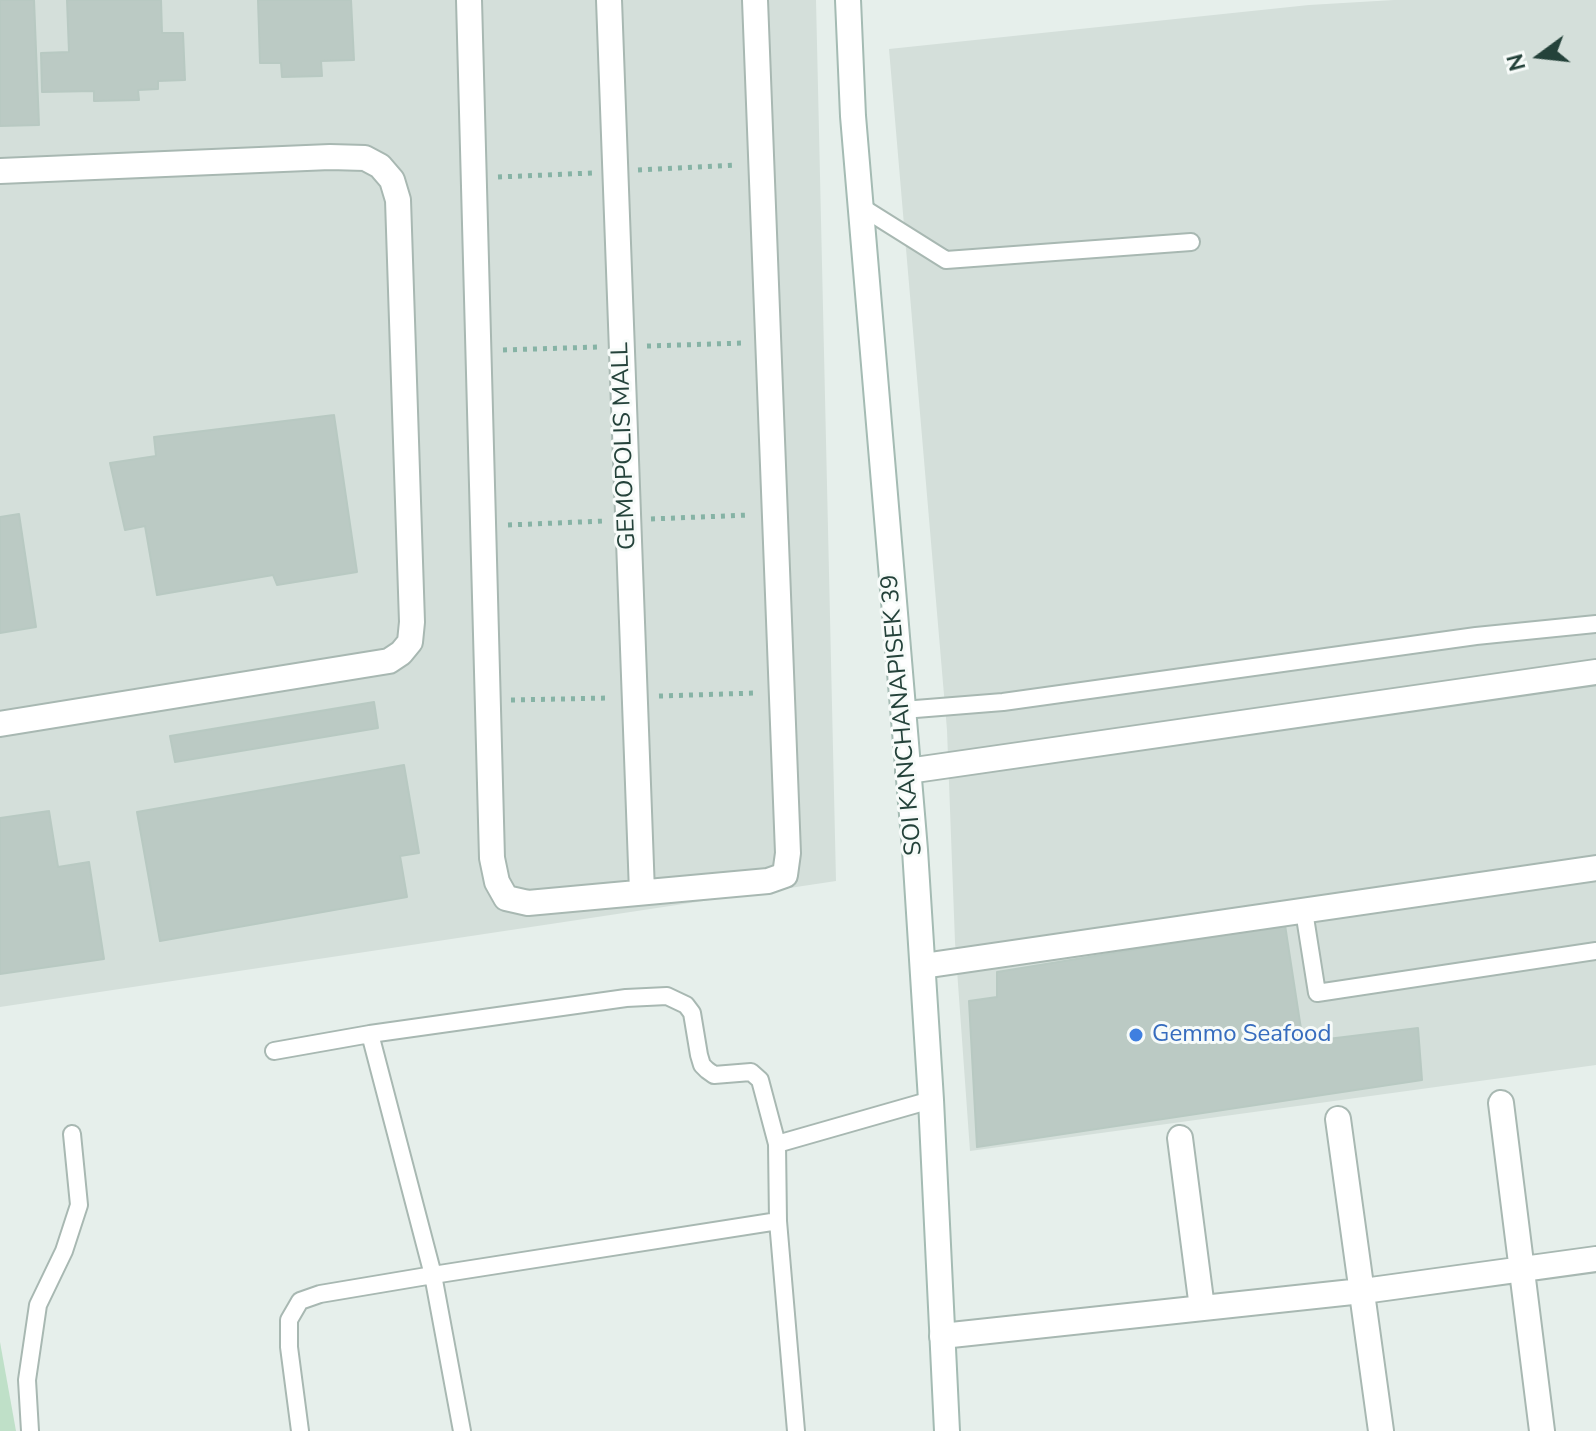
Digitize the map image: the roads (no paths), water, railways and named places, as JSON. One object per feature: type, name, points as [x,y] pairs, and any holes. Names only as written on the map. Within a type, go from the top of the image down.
[{"type":"street","points":[[469,0],[492,858],[497,882],[506,898],[528,903],[768,881],[785,875],[788,853],[755,0]]},
{"type":"street","name":"GEMOPOLIS MALL","points":[[609,0],[642,892]]},
{"type":"street","name":"SOI KANCHANAPISEK 39","points":[[848,0],[860,206],[923,966],[947,1431]]},
{"type":"street","points":[[0,171],[330,157],[365,158],[380,166],[392,180],[398,200],[412,622],[410,642],[389,661],[0,724]]},
{"type":"street","points":[[908,771],[1596,672]]},
{"type":"street","points":[[923,966],[1596,868]]},
{"type":"street","points":[[1501,1103],[1542,1431]]},
{"type":"street","points":[[1338,1119],[1381,1431]]},
{"type":"street","points":[[1180,1138],[1202,1308]]},
{"type":"street","points":[[942,1336],[1362,1291],[1596,1259]]},
{"type":"lane","points":[[860,206],[946,260],[1191,242]]},
{"type":"lane","points":[[903,710],[1003,702],[1476,636],[1596,624]]},
{"type":"lane","points":[[1304,911],[1317,993],[1596,951]]},
{"type":"lane","points":[[274,1051],[370,1034],[626,998],[667,996],[686,1005],[692,1013],[702,1065],[714,1075],[751,1072],[760,1080],[777,1144],[778,1221],[796,1431]]},
{"type":"lane","points":[[370,1034],[433,1275],[462,1431]]},
{"type":"lane","points":[[777,1144],[931,1100]]},
{"type":"lane","points":[[30,1431],[27,1380],[38,1305],[64,1251],[79,1205],[72,1134]]},
{"type":"lane","points":[[300,1431],[289,1347],[289,1320],[300,1301],[320,1294],[433,1275],[778,1221]]},
{"type":"place","name":"Gemmo Seafood","points":[[1136,1035]]}]
